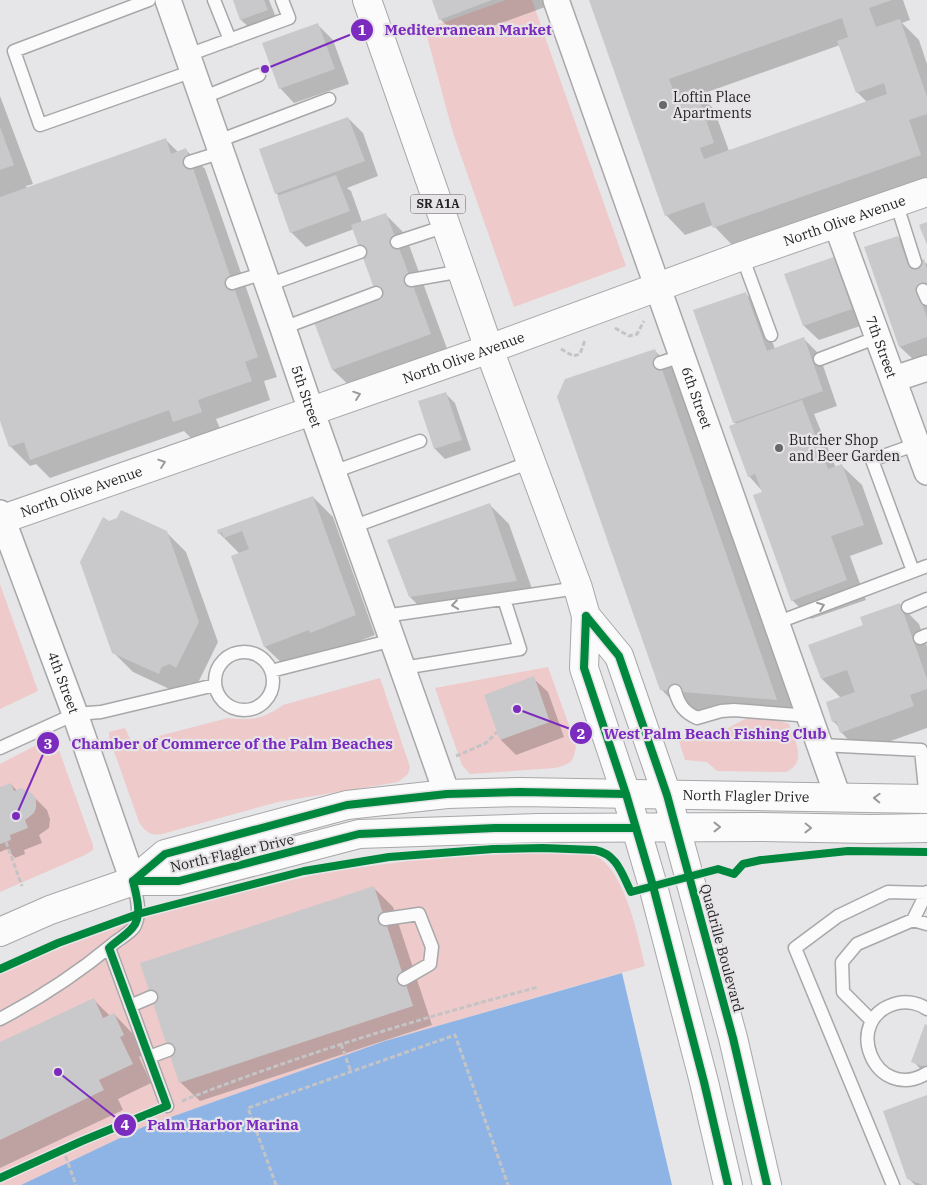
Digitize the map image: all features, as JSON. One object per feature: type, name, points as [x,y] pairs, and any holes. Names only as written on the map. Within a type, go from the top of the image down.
[{"type":"street","name":"5th Street","points":[[168,0],[447,794]]},
{"type":"street","name":"SR A1A","points":[[367,0],[488,349],[578,588],[586,616],[584,668],[636,828],[688,1018],[728,1185]]},
{"type":"street","name":"6th Street","points":[[556,0],[657,287],[671,360],[776,623],[838,797]]},
{"type":"street","name":"North Olive Avenue","points":[[1,517],[488,349],[742,256],[927,192]]},
{"type":"street","name":"7th Street","points":[[836,223],[927,472]]},
{"type":"street","points":[[894,379],[927,368]]},
{"type":"street","name":"4th Street","points":[[1,517],[75,714],[133,881]]},
{"type":"street","name":"Quadrille Boulevard","points":[[586,616],[619,656],[667,795],[731,1029],[767,1185]]},
{"type":"street","name":"North Flagler Drive","points":[[133,881],[165,854],[347,805],[447,794],[520,792],[926,799]]},
{"type":"street","name":"North Flagler Drive","points":[[0,932],[50,910],[133,881],[179,881],[359,834],[495,828],[927,828]]},
{"type":"lane","points":[[149,0],[14,51],[40,125],[190,63],[230,40],[289,18],[282,0]]},
{"type":"lane","points":[[214,0],[230,40]]},
{"type":"lane","points":[[202,98],[259,75]]},
{"type":"lane","points":[[190,162],[329,98]]},
{"type":"lane","points":[[896,202],[915,262]]},
{"type":"lane","points":[[396,242],[446,226]]},
{"type":"lane","points":[[232,283],[266,279],[360,252]]},
{"type":"lane","points":[[742,256],[771,335]]},
{"type":"lane","points":[[411,280],[462,271]]},
{"type":"lane","points":[[283,328],[376,293]]},
{"type":"lane","points":[[820,359],[878,337]]},
{"type":"lane","points":[[333,472],[420,441]]},
{"type":"lane","points":[[913,571],[872,460],[917,444]]},
{"type":"lane","points":[[352,527],[531,462]]},
{"type":"lane","points":[[776,623],[927,566]]},
{"type":"lane","points":[[384,616],[578,588]]},
{"type":"lane","points":[[403,668],[520,649],[504,599]]},
{"type":"lane","points":[[908,607],[927,599]]},
{"type":"lane","points":[[271,671],[393,640]]},
{"type":"lane","points":[[243,651],[255,654],[265,661],[271,671],[273,682],[270,692],[256,708],[234,708],[225,703],[218,695],[215,685],[216,672],[221,662],[231,654],[243,651]]},
{"type":"lane","points":[[0,748],[75,714],[101,712],[215,685]]},
{"type":"lane","points":[[675,691],[679,703],[686,713],[697,718],[721,711],[734,710],[810,716]]},
{"type":"lane","points":[[821,745],[922,750],[926,799]]},
{"type":"lane","points":[[0,1019],[27,1005],[83,968],[134,927],[138,914],[133,881]]},
{"type":"lane","points":[[893,1185],[795,948],[838,916],[888,892],[926,893],[913,920]]},
{"type":"lane","points":[[384,919],[419,914],[432,947],[430,964],[404,979]]},
{"type":"lane","points":[[872,1021],[843,992],[842,962],[857,944],[913,920],[927,924]]},
{"type":"lane","points":[[109,948],[168,1106]]},
{"type":"lane","points":[[130,1006],[151,997]]},
{"type":"lane","points":[[927,1009],[915,1003],[902,1002],[891,1005],[879,1012],[872,1021],[867,1038],[868,1051],[874,1064],[884,1073],[896,1078],[910,1080],[927,1073]]},
{"type":"lane","points":[[149,1057],[168,1050]]},
{"type":"path","points":[[614,328],[629,336],[637,334],[644,321]]},
{"type":"path","points":[[558,348],[573,356],[580,354],[586,338]]},
{"type":"path","points":[[454,757],[486,743],[497,732]]},
{"type":"path","points":[[6,842],[22,886]]},
{"type":"path","points":[[0,1178],[63,1149],[242,1077],[341,1044],[484,1001],[538,987]]},
{"type":"path","points":[[276,1185],[248,1108],[455,1035],[508,1185]]},
{"type":"path","points":[[341,1044],[351,1072]]},
{"type":"path","points":[[63,1149],[76,1185]]},
{"type":"shaded area","points":[[506,0],[532,0],[626,266],[514,307],[453,133],[425,29]]},
{"type":"shaded area","points":[[0,584],[38,691],[0,709]]},
{"type":"shaded area","points":[[548,667],[576,745],[573,759],[565,765],[555,768],[470,774],[462,765],[435,688]]},
{"type":"shaded area","points":[[380,678],[410,767],[408,774],[398,782],[278,802],[162,834],[149,832],[139,822],[109,737],[109,732],[125,728],[132,743],[228,718],[257,718],[283,705]]},
{"type":"shaded area","points":[[752,717],[789,724],[798,751],[797,763],[793,768],[786,772],[717,771],[707,762],[685,760],[678,738],[705,738]]},
{"type":"shaded area","points":[[54,736],[93,845],[93,850],[0,892],[0,764]]},
{"type":"shaded area","points":[[528,853],[591,854],[603,860],[621,886],[628,902],[645,966],[385,1041],[143,1127],[21,1185],[0,1185],[0,974],[105,929],[161,911],[331,871],[440,857]]},
{"type":"water","points":[[622,973],[672,1185],[21,1185],[143,1127],[385,1041]]},
{"type":"building","points":[[233,0],[264,0],[268,10],[240,20]]},
{"type":"building","points":[[432,0],[492,0],[439,20]]},
{"type":"building","name":"Loftin Place Apartments","points":[[589,0],[892,0],[869,8],[876,27],[900,19],[927,97],[927,114],[909,120],[921,155],[713,228],[704,202],[665,216]],"holes":[[[842,18],[848,37],[837,41],[856,93],[884,83],[887,94],[704,159],[700,148],[714,143],[695,88],[675,95],[669,79]]]},
{"type":"building","points":[[318,23],[335,69],[279,89],[262,43]]},
{"type":"building","points":[[348,117],[365,161],[275,194],[259,149]]},
{"type":"building","points":[[0,127],[14,165],[0,170]]},
{"type":"building","points":[[166,138],[171,154],[186,148],[258,357],[245,362],[252,381],[198,400],[202,412],[173,422],[169,410],[30,460],[24,442],[9,447],[0,421],[0,197]]},
{"type":"building","points":[[336,175],[350,211],[290,233],[277,196]]},
{"type":"building","points":[[386,213],[431,334],[332,370],[314,322],[378,299],[351,225]]},
{"type":"building","points":[[927,222],[927,245],[919,225]]},
{"type":"building","points":[[898,236],[908,265],[924,259],[927,269],[927,289],[918,292],[927,318],[927,337],[899,347],[864,247]]},
{"type":"building","points":[[834,257],[852,309],[803,326],[784,274]]},
{"type":"building","points":[[746,292],[767,351],[804,337],[823,391],[733,423],[693,310]]},
{"type":"building","points":[[655,349],[777,700],[660,690],[557,397],[565,379]]},
{"type":"building","points":[[446,392],[462,440],[434,449],[418,401]]},
{"type":"building","points":[[802,400],[828,469],[842,464],[864,525],[831,536],[847,580],[791,601],[753,495],[762,492],[755,474],[748,477],[729,426]]},
{"type":"building","points":[[313,496],[356,615],[310,633],[309,630],[264,647],[231,556],[249,549],[242,531],[224,538],[222,532],[218,534],[217,530]]},
{"type":"building","points":[[490,503],[517,581],[409,597],[387,540]]},
{"type":"building","points":[[121,510],[167,531],[199,622],[176,668],[170,664],[162,667],[159,674],[112,653],[80,562],[103,517],[109,521],[117,518]]},
{"type":"building","points":[[900,603],[927,679],[927,689],[910,695],[914,706],[840,733],[836,721],[832,722],[826,702],[855,692],[847,670],[821,679],[808,645],[863,625],[860,617]]},
{"type":"building","points":[[534,676],[550,722],[500,740],[484,695]]},
{"type":"building","points":[[11,783],[14,791],[21,788],[33,794],[36,800],[36,808],[34,813],[25,820],[28,828],[10,835],[11,840],[0,844],[0,787]]},
{"type":"building","points":[[374,886],[413,1006],[179,1083],[140,963]]},
{"type":"building","points":[[94,998],[103,1018],[114,1013],[124,1035],[120,1037],[133,1064],[99,1080],[104,1090],[0,1140],[0,1042]]},
{"type":"building","points":[[925,1024],[927,1025],[927,1068],[911,1062]]},
{"type":"building","points":[[927,1095],[927,1185],[923,1185],[907,1179],[883,1111]]},
{"type":"cycle path","points":[[586,616],[619,656],[667,795],[733,1038],[767,1185]]},
{"type":"cycle path","points":[[586,616],[584,668],[626,794],[653,886],[704,1082],[728,1185]]},
{"type":"cycle path","points":[[133,881],[165,854],[347,805],[447,794],[520,792],[626,794]]},
{"type":"cycle path","points":[[133,881],[179,881],[359,834],[495,828],[636,828]]},
{"type":"cycle path","points":[[0,969],[58,943],[138,914],[304,871],[389,857],[493,849],[595,850],[614,860],[631,892],[718,869],[734,874],[743,864],[761,860],[848,851],[927,852]]},
{"type":"cycle path","points":[[0,1178],[82,1141],[167,1106],[109,948],[128,933],[138,917],[138,905],[133,881]]},
{"type":"place","name":"Mediterranean Market","points":[[265,69]]},
{"type":"place","name":"Loftin Place Apartments","points":[[663,105]]},
{"type":"place","name":"Butcher Shop and Beer Garden","points":[[779,448]]},
{"type":"place","name":"West Palm Beach Fishing Club","points":[[517,709]]},
{"type":"place","name":"Chamber of Commerce of the Palm Beaches","points":[[16,816]]},
{"type":"place","name":"Palm Harbor Marina","points":[[58,1072]]}]
